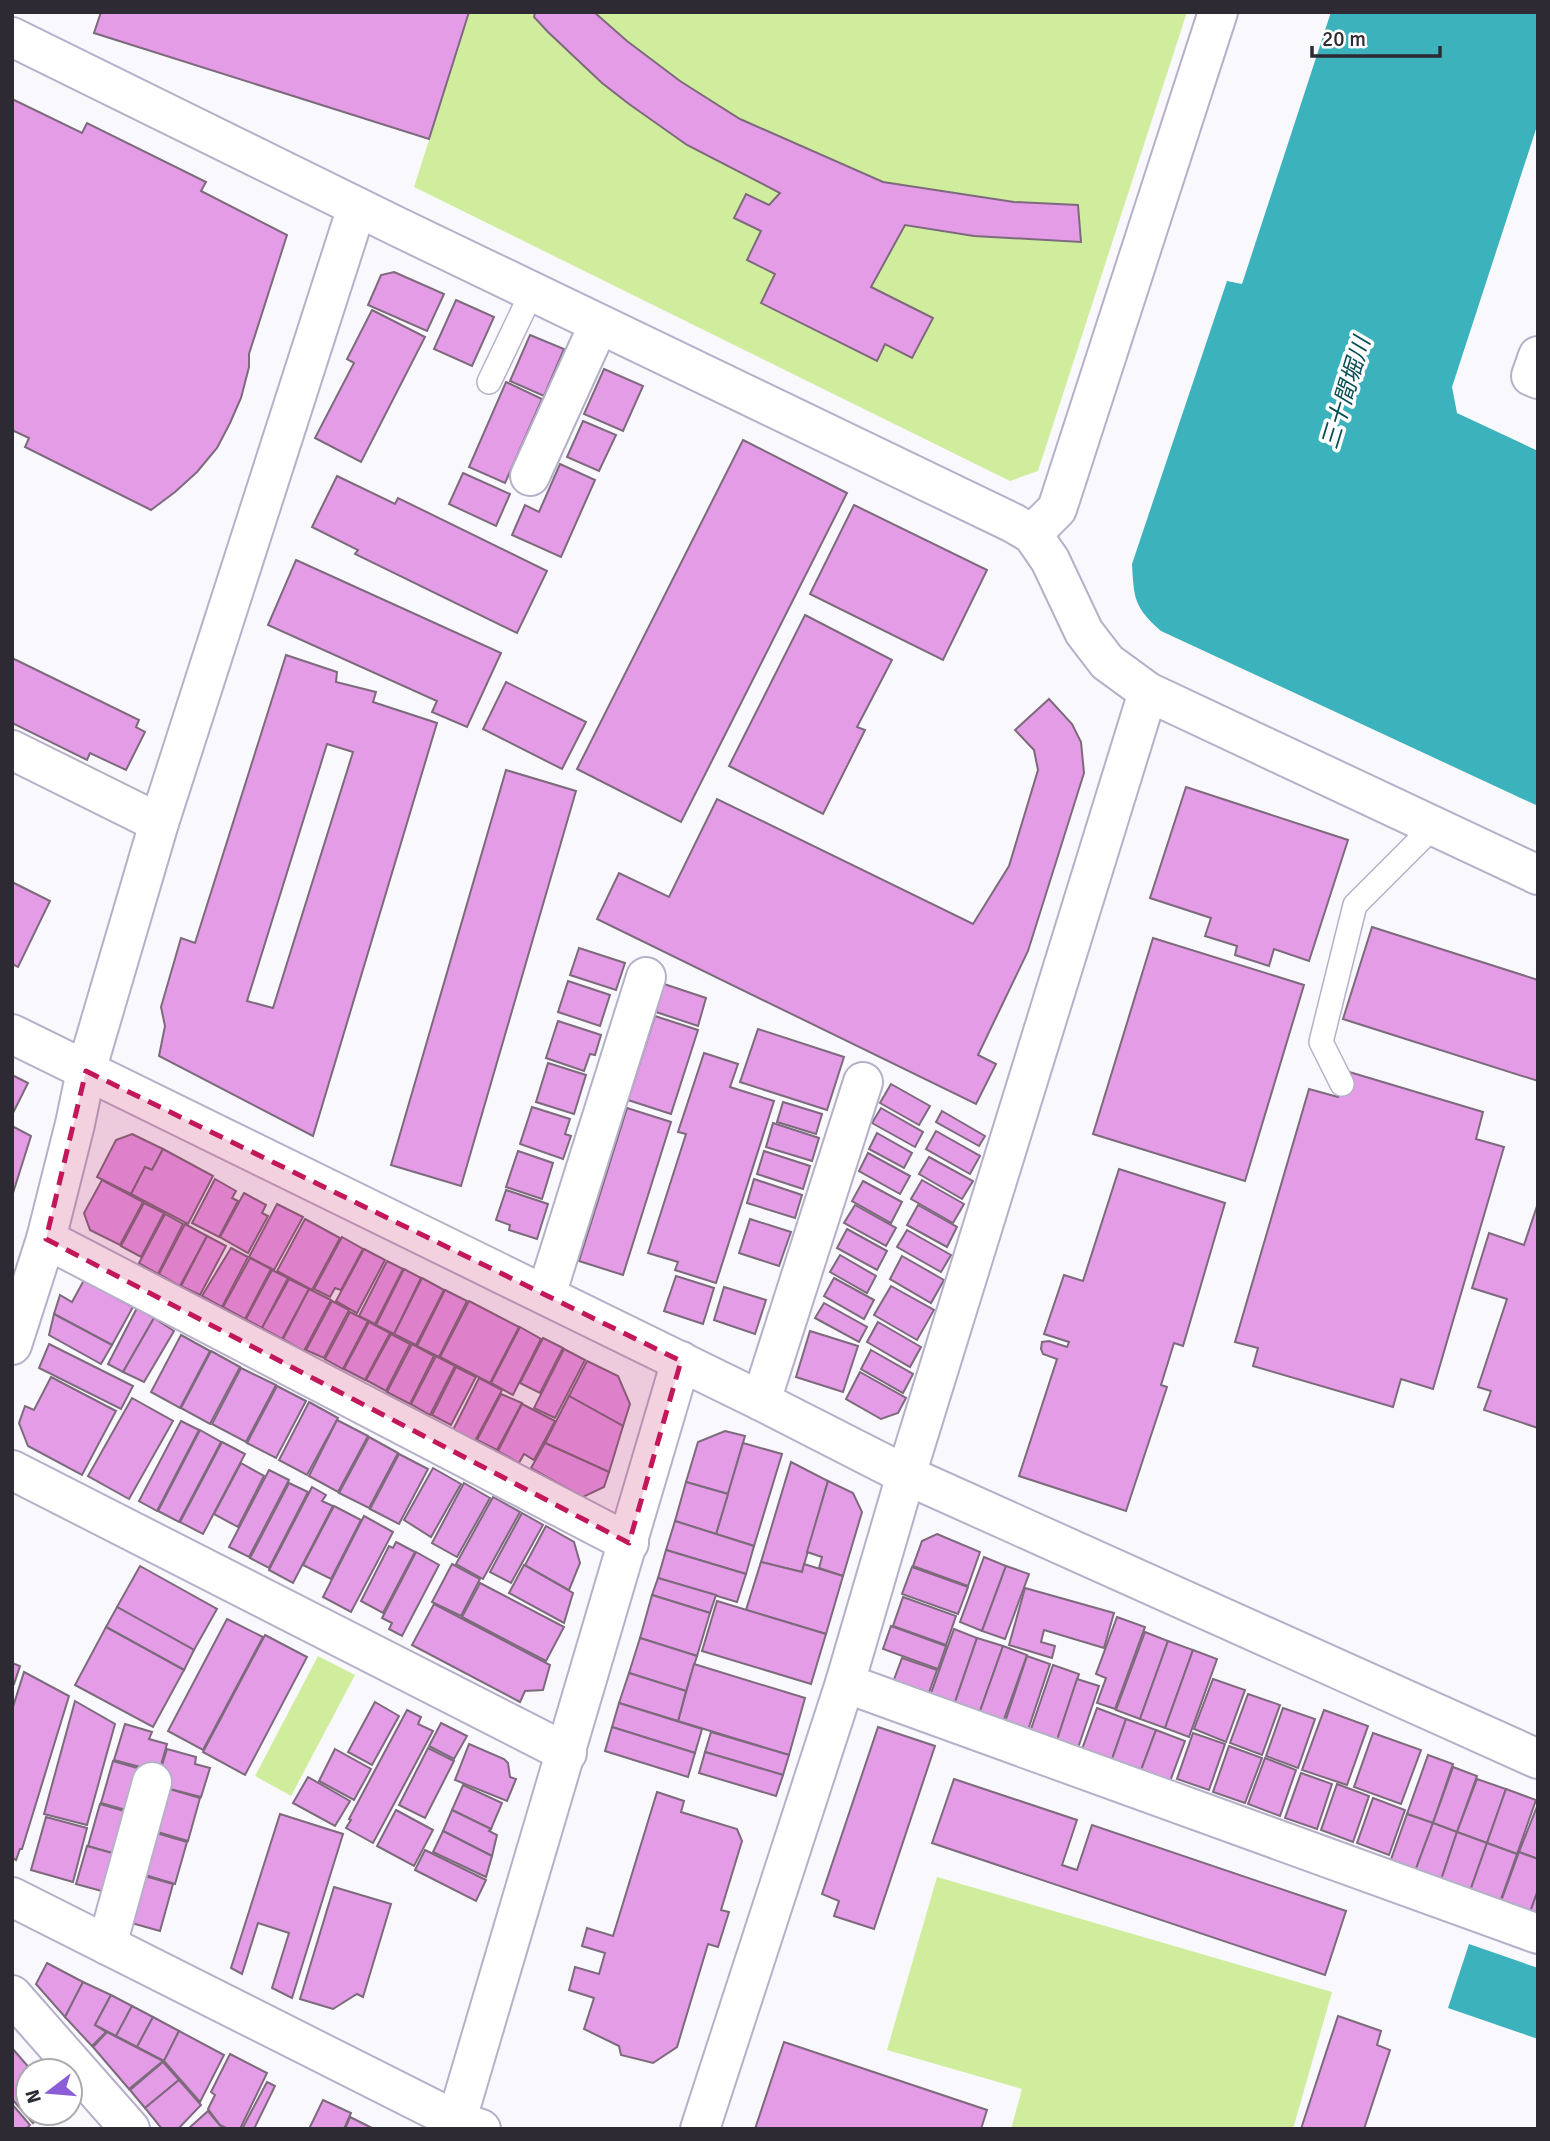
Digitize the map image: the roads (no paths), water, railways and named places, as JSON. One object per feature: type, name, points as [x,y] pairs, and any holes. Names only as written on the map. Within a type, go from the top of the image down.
[{"type":"street","points":[[1032,534],[1057,509],[1218,12]]},
{"type":"street","points":[[12,37],[532,292],[1013,523],[1032,534],[1050,560],[1084,632],[1107,662],[1148,692],[1538,875]]},
{"type":"street","points":[[12,1345],[46,1239],[86,1071],[159,823],[358,207]]},
{"type":"street","points":[[530,476],[599,324]]},
{"type":"street","points":[[1538,356],[1531,376],[1538,379]]},
{"type":"street","points":[[700,2129],[845,1683],[906,1475],[1148,692]]},
{"type":"street","points":[[12,750],[159,823]]},
{"type":"street","points":[[546,1295],[646,977]]},
{"type":"street","points":[[12,1034],[681,1361],[906,1475],[1538,1759]]},
{"type":"street","points":[[761,1401],[863,1082]]},
{"type":"street","points":[[46,1239],[629,1543]]},
{"type":"street","points":[[17,1911],[107,1945],[464,2126],[567,1753],[681,1361]]},
{"type":"street","points":[[12,1470],[567,1753]]},
{"type":"street","points":[[845,1683],[1538,1934]]},
{"type":"street","points":[[107,1945],[152,1782]]},
{"type":"street","points":[[12,1995],[130,2129]]},
{"type":"lane","points":[[489,382],[532,292]]},
{"type":"lane","points":[[1342,1084],[1321,1042],[1355,905],[1434,826]]},
{"type":"water","name":"三十間堀川","points":[[1331,12],[1538,12],[1538,123],[1452,387],[1457,413],[1538,451],[1538,806],[1161,631],[1145,615],[1137,602],[1132,564],[1227,281],[1242,284]]},
{"type":"water","points":[[1469,1944],[1538,1968],[1538,2039],[1448,2008]]}]
